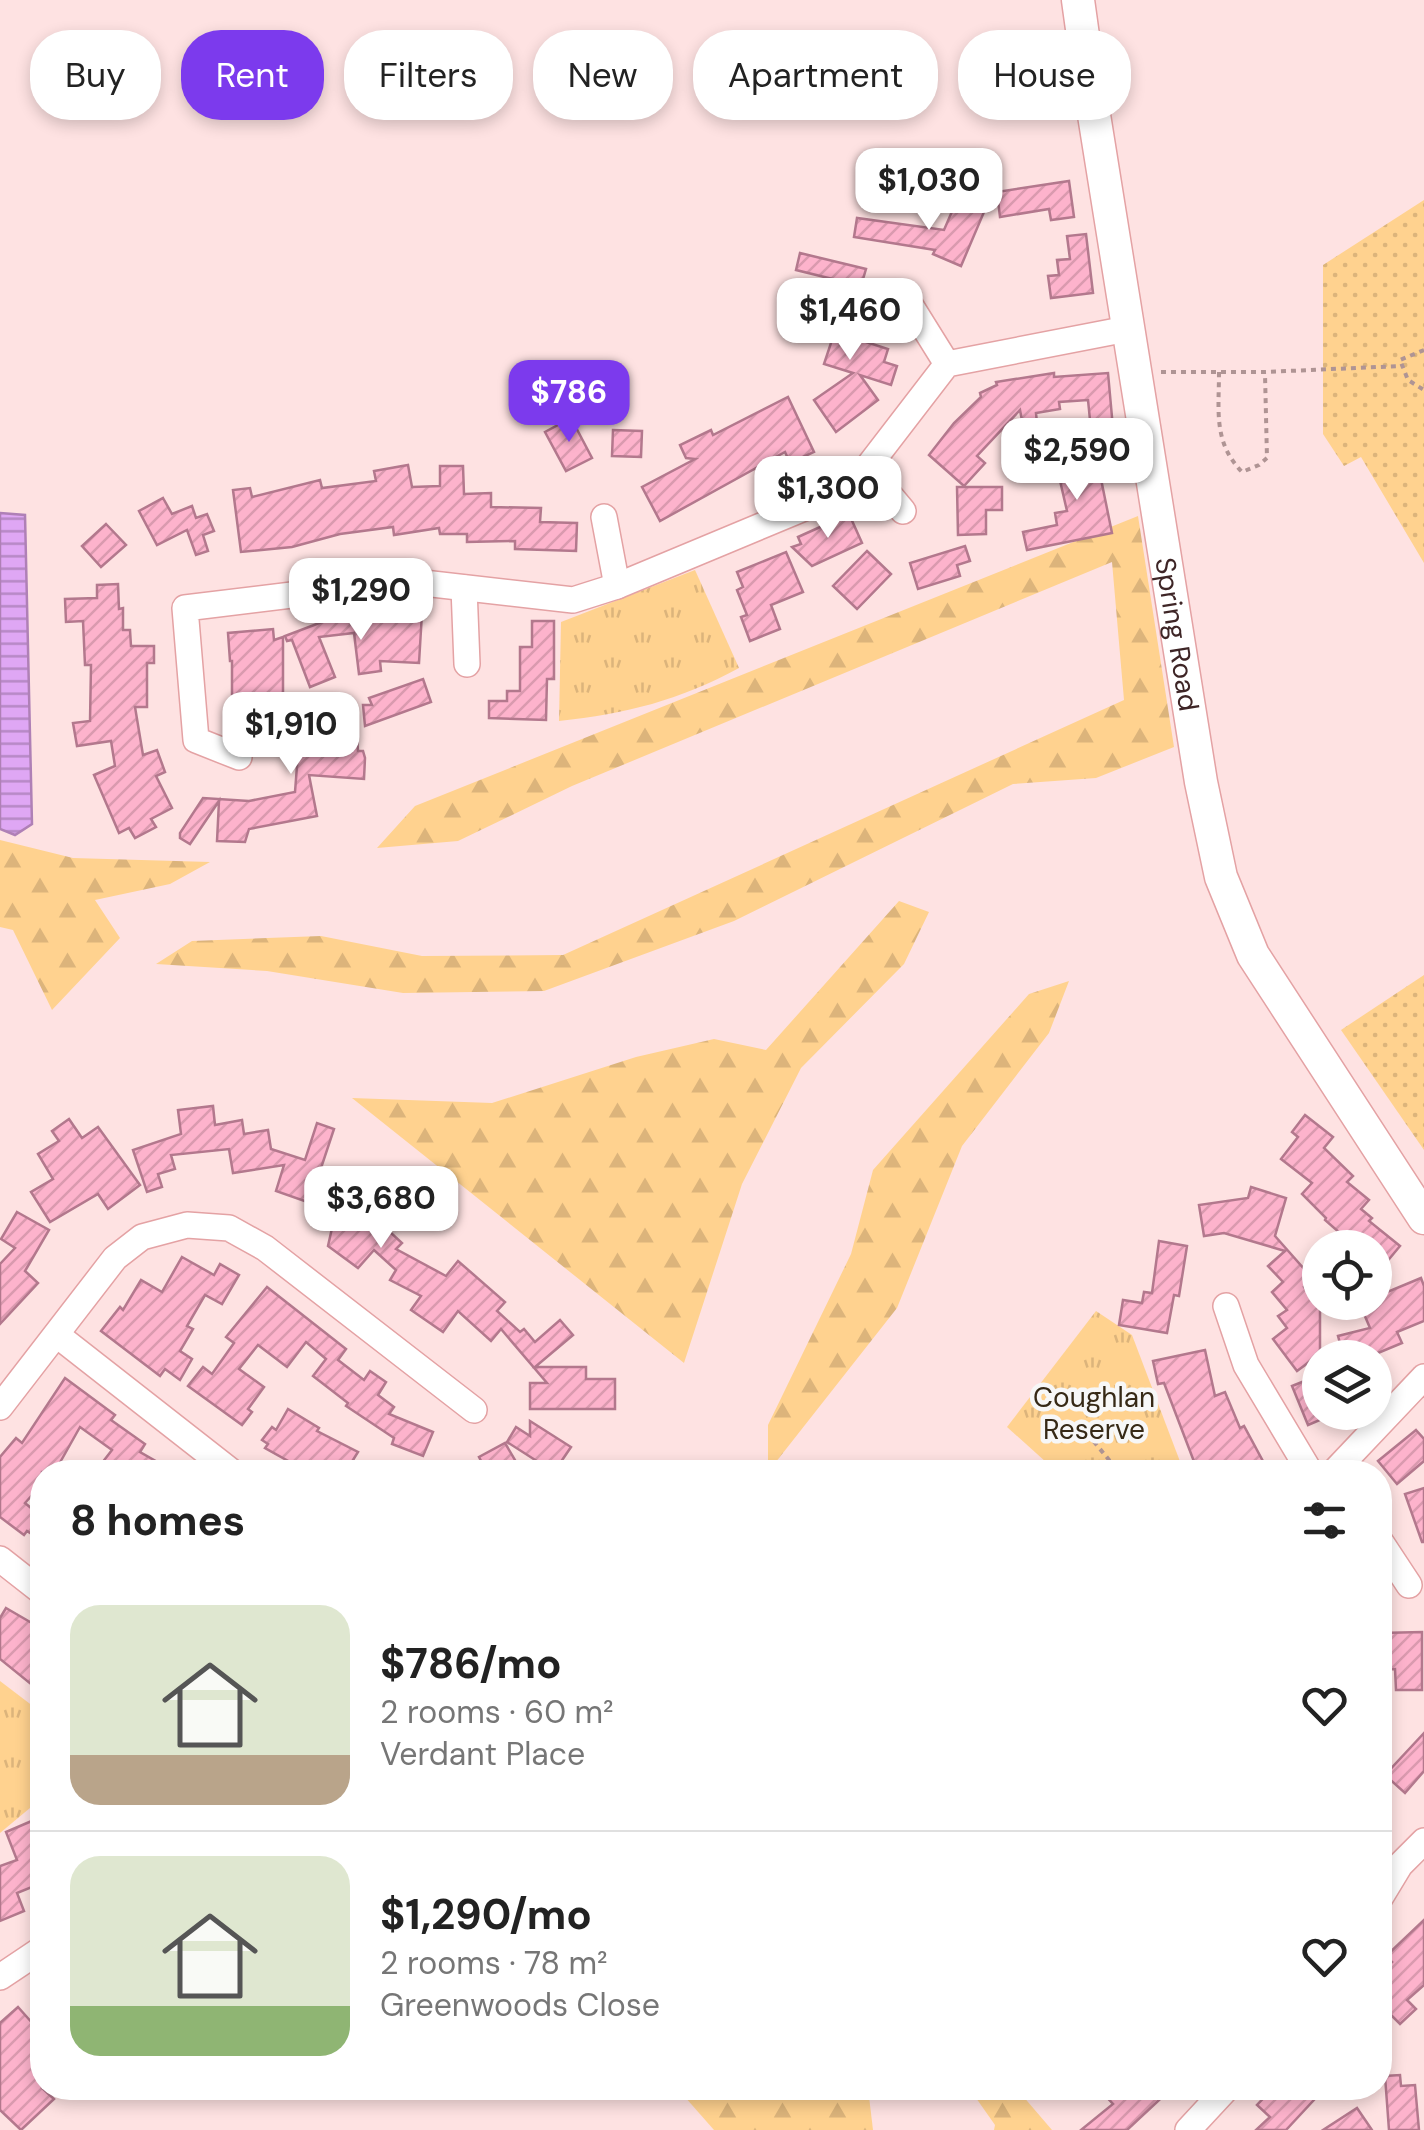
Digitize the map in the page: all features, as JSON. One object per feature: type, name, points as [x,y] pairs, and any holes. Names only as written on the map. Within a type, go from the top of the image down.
[{"type":"main road","name":"Spring Road","points":[[1078,0],[1134,372],[1201,782],[1221,877],[1253,955],[1424,1218]]},
{"type":"street","points":[[909,303],[947,364]]},
{"type":"street","points":[[240,757],[196,740],[185,608],[406,581],[573,600],[617,586],[821,500],[868,468],[947,364],[1128,329]]},
{"type":"street","points":[[868,468],[902,511]]},
{"type":"street","points":[[604,517],[617,586]]},
{"type":"street","points":[[464,588],[466,664]]},
{"type":"street","points":[[0,1407],[115,1258],[142,1238],[186,1226],[229,1228],[266,1248],[474,1410]]},
{"type":"street","points":[[1226,1306],[1246,1364],[1303,1460]]},
{"type":"street","points":[[56,1336],[216,1460]]},
{"type":"street","points":[[1346,1460],[1424,1377]]},
{"type":"street","points":[[0,1559],[30,1583]]},
{"type":"street","points":[[1392,1559],[1409,1585]]},
{"type":"street","points":[[1392,1878],[1424,1840]]},
{"type":"street","points":[[0,1977],[30,1957]]},
{"type":"street","points":[[1188,2130],[1216,2100]]},
{"type":"path","points":[[1424,350],[1400,360],[1408,380],[1424,390]]},
{"type":"path","points":[[1134,372],[1401,366]]},
{"type":"path","points":[[1219,372],[1222,445],[1228,459],[1242,472],[1267,458],[1265,372]]},
{"type":"path","points":[[1081,1426],[1108,1460]]},
{"type":"green space","points":[[1424,200],[1424,563],[1361,457],[1344,466],[1323,434],[1323,265]]},
{"type":"green space","points":[[1138,516],[1174,747],[1096,778],[1013,784],[734,921],[544,991],[403,993],[267,971],[156,964],[192,941],[321,936],[422,956],[563,955],[1124,700],[1112,562],[572,786],[458,841],[377,848],[415,806]]},
{"type":"green space","points":[[695,570],[739,668],[652,704],[559,721],[561,622]]},
{"type":"green space","points":[[0,840],[73,858],[210,862],[170,884],[95,900],[120,938],[52,1010],[13,930],[0,927]]},
{"type":"green space","points":[[899,901],[929,912],[904,964],[801,1068],[742,1184],[684,1363],[352,1098],[492,1103],[636,1057],[714,1039],[766,1050]]},
{"type":"green space","points":[[1424,975],[1424,1150],[1341,1030]]},
{"type":"green space","points":[[1069,981],[1049,1033],[962,1146],[897,1308],[777,1460],[768,1460],[768,1425],[851,1254],[873,1170],[1029,994]]},
{"type":"green space","name":"Coughlan Reserve","points":[[1096,1311],[1132,1335],[1179,1460],[1044,1460],[1007,1427]]},
{"type":"green space","points":[[0,1681],[30,1704],[30,1808],[0,1833]]},
{"type":"green space","points":[[688,2100],[869,2100],[873,2130],[714,2130]]},
{"type":"green space","points":[[977,2100],[1026,2100],[1052,2130],[994,2130],[995,2125]]},
{"type":"shaded area","points":[[0,513],[25,515],[32,824],[15,835],[0,829]]},
{"type":"building","points":[[1069,181],[1074,217],[1051,220],[1049,209],[1000,217],[997,192]]},
{"type":"building","points":[[957,200],[984,212],[961,266],[933,254],[935,250],[854,237],[857,218],[944,230]]},
{"type":"building","points":[[1086,234],[1093,293],[1051,298],[1048,276],[1059,275],[1057,260],[1070,259],[1067,236]]},
{"type":"building","points":[[800,253],[866,269],[861,286],[796,270]]},
{"type":"building","points":[[859,297],[863,341],[888,349],[884,362],[897,366],[891,385],[860,375],[878,400],[836,432],[814,400],[853,373],[824,364],[837,325],[820,327],[817,301]]},
{"type":"building","points":[[1054,373],[1054,377],[1108,373],[1113,428],[1091,430],[1088,400],[1059,402],[1060,409],[1036,413],[1037,423],[1023,426],[1020,410],[977,456],[985,463],[964,486],[929,455],[981,397],[980,393],[997,385],[996,382]]},
{"type":"building","points":[[788,397],[814,452],[790,463],[785,452],[660,521],[642,487],[695,459],[686,458],[680,445],[711,430],[713,435]]},
{"type":"building","points":[[571,418],[592,458],[566,471],[545,432]]},
{"type":"building","points":[[613,430],[642,431],[641,457],[612,456]]},
{"type":"building","points":[[1101,449],[1107,477],[1101,479],[1112,533],[1027,550],[1023,532],[1057,525],[1055,513],[1067,511],[1055,459]]},
{"type":"building","points":[[408,465],[412,487],[440,486],[440,466],[463,466],[464,494],[491,493],[491,507],[541,508],[540,522],[577,523],[576,551],[515,549],[515,541],[467,542],[467,534],[440,534],[439,528],[394,535],[393,527],[340,534],[292,547],[241,552],[233,490],[250,488],[252,497],[320,480],[322,488],[376,481],[374,471]]},
{"type":"building","points":[[957,487],[1002,487],[1002,510],[986,510],[986,534],[958,535]]},
{"type":"building","points":[[163,498],[172,514],[192,506],[196,518],[207,514],[214,531],[203,535],[208,551],[196,555],[187,530],[157,545],[139,511]]},
{"type":"building","points":[[849,514],[862,543],[812,566],[792,547],[801,544],[798,537]]},
{"type":"building","points":[[106,524],[126,545],[101,567],[82,546]]},
{"type":"building","points":[[965,546],[970,561],[957,565],[960,576],[918,589],[910,563]]},
{"type":"building","points":[[867,551],[891,574],[857,609],[833,586]]},
{"type":"building","points":[[786,552],[803,592],[771,605],[780,629],[750,641],[741,617],[747,615],[737,590],[743,587],[737,572]]},
{"type":"building","points":[[118,584],[123,630],[130,630],[131,646],[154,646],[154,663],[147,663],[147,707],[135,707],[143,755],[157,750],[165,772],[156,776],[172,808],[151,819],[156,827],[135,838],[129,828],[119,833],[94,775],[115,766],[111,741],[77,746],[73,723],[90,721],[91,665],[85,665],[83,621],[66,622],[65,599],[97,598],[97,585]]},
{"type":"building","points":[[398,612],[422,613],[419,663],[380,661],[381,671],[359,674],[354,633],[319,637],[335,677],[310,687],[292,640],[287,641],[285,636],[322,622]]},
{"type":"building","points":[[532,621],[554,621],[554,679],[547,679],[546,720],[489,718],[489,701],[507,701],[507,691],[520,691],[520,647],[532,647]]},
{"type":"building","points":[[273,629],[274,640],[283,637],[283,697],[268,702],[232,702],[228,633]]},
{"type":"building","points":[[423,679],[431,702],[365,726],[363,705],[372,705],[369,698]]},
{"type":"building","points":[[345,706],[358,751],[363,751],[365,758],[364,779],[309,775],[317,816],[249,829],[245,842],[217,841],[219,801],[190,844],[180,838],[203,798],[249,801],[295,792],[299,740],[294,740],[293,707]]},
{"type":"building","points":[[213,1106],[215,1125],[242,1120],[244,1134],[268,1130],[271,1149],[305,1160],[317,1123],[334,1129],[315,1186],[328,1189],[384,1237],[389,1231],[402,1243],[396,1249],[446,1276],[458,1261],[505,1302],[497,1311],[520,1332],[524,1329],[535,1342],[560,1320],[573,1335],[535,1367],[586,1367],[586,1379],[615,1379],[615,1409],[530,1409],[530,1383],[547,1383],[501,1329],[491,1341],[458,1311],[443,1332],[411,1310],[421,1296],[390,1280],[396,1270],[374,1250],[358,1268],[328,1246],[335,1215],[276,1191],[284,1165],[233,1173],[229,1149],[171,1155],[175,1169],[158,1174],[162,1187],[147,1192],[133,1150],[181,1134],[178,1110]]},
{"type":"building","points":[[1305,1115],[1333,1137],[1324,1148],[1353,1176],[1347,1182],[1369,1200],[1361,1209],[1380,1230],[1336,1230],[1325,1220],[1302,1194],[1312,1183],[1281,1159],[1298,1137],[1292,1132]]},
{"type":"building","points":[[69,1119],[82,1138],[98,1127],[140,1185],[108,1209],[98,1194],[50,1222],[31,1192],[53,1179],[38,1154],[59,1141],[52,1131]]},
{"type":"building","points":[[374,1170],[392,1174],[380,1205],[358,1200]]},
{"type":"building","points":[[1251,1187],[1286,1198],[1275,1236],[1302,1267],[1302,1320],[1320,1320],[1320,1340],[1302,1340],[1302,1367],[1297,1371],[1273,1339],[1287,1328],[1278,1316],[1287,1310],[1272,1292],[1283,1282],[1268,1266],[1285,1251],[1224,1233],[1204,1236],[1199,1205],[1248,1198]]},
{"type":"building","points":[[17,1212],[49,1230],[25,1271],[38,1283],[0,1324],[0,1264],[15,1248],[1,1239]]},
{"type":"building","points":[[1392,1240],[1400,1246],[1392,1256]]},
{"type":"building","points":[[1159,1241],[1187,1246],[1179,1296],[1174,1295],[1167,1333],[1119,1325],[1123,1300],[1142,1303],[1144,1292],[1152,1293]]},
{"type":"building","points":[[182,1257],[214,1275],[220,1264],[239,1275],[222,1304],[205,1295],[187,1326],[193,1329],[180,1351],[192,1359],[180,1380],[165,1369],[160,1376],[101,1331],[120,1307],[123,1310],[141,1280],[162,1292]]},
{"type":"building","points":[[1421,1278],[1424,1286],[1424,1321],[1397,1332],[1402,1343],[1392,1347],[1392,1340],[1339,1340],[1338,1336],[1370,1328],[1367,1320],[1392,1320],[1392,1290]]},
{"type":"building","points":[[267,1287],[346,1349],[338,1360],[364,1380],[370,1371],[386,1382],[378,1395],[394,1407],[389,1414],[433,1432],[423,1456],[392,1444],[394,1438],[346,1406],[348,1403],[313,1376],[326,1359],[306,1342],[287,1367],[258,1345],[239,1369],[264,1387],[242,1425],[188,1386],[203,1367],[212,1374],[234,1343],[226,1337]]},
{"type":"building","points":[[1205,1350],[1215,1396],[1225,1392],[1240,1428],[1244,1426],[1262,1460],[1193,1460],[1164,1383],[1158,1384],[1153,1361]]},
{"type":"building","points":[[65,1378],[115,1415],[111,1420],[145,1444],[140,1452],[154,1460],[104,1460],[112,1450],[80,1427],[61,1460],[30,1460],[30,1497],[25,1503],[30,1507],[30,1533],[24,1535],[0,1517],[0,1457],[16,1438],[22,1443]]},
{"type":"building","points":[[1302,1382],[1302,1410],[1292,1386]]},
{"type":"building","points":[[288,1409],[319,1428],[317,1431],[358,1452],[353,1460],[286,1460],[265,1448],[268,1444],[262,1440],[272,1427],[276,1430]]},
{"type":"building","points":[[530,1421],[571,1447],[562,1460],[535,1460],[507,1442],[516,1427],[530,1436]]},
{"type":"building","points":[[1416,1430],[1424,1439],[1424,1461],[1397,1484],[1392,1478],[1392,1460],[1379,1460]]},
{"type":"building","points":[[505,1443],[515,1460],[481,1460],[479,1457]]},
{"type":"building","points":[[1424,1488],[1424,1542],[1422,1542],[1405,1494]]},
{"type":"building","points":[[6,1608],[30,1622],[30,1683],[0,1659],[0,1618]]},
{"type":"building","points":[[1422,1632],[1422,1690],[1396,1690],[1392,1633]]},
{"type":"building","points":[[1424,1733],[1424,1771],[1405,1793],[1392,1781],[1392,1767]]},
{"type":"building","points":[[30,1822],[30,1888],[17,1893],[24,1911],[0,1921],[0,1866],[17,1860],[6,1832]]},
{"type":"building","points":[[1424,1920],[1424,1985],[1407,2000],[1416,2009],[1400,2024],[1392,2016],[1392,1950]]},
{"type":"building","points":[[18,2007],[30,2020],[30,2100],[53,2100],[21,2130],[0,2110],[0,2023]]},
{"type":"building","points":[[1400,2075],[1401,2086],[1415,2085],[1419,2130],[1389,2130],[1387,2100],[1392,2100],[1392,2076]]},
{"type":"building","points":[[1109,2100],[1159,2100],[1127,2130],[1081,2130],[1113,2104]]},
{"type":"building","points":[[1262,2100],[1314,2100],[1286,2130],[1256,2130],[1270,2117],[1257,2105]]},
{"type":"building","points":[[1357,2108],[1372,2130],[1323,2130]]}]
